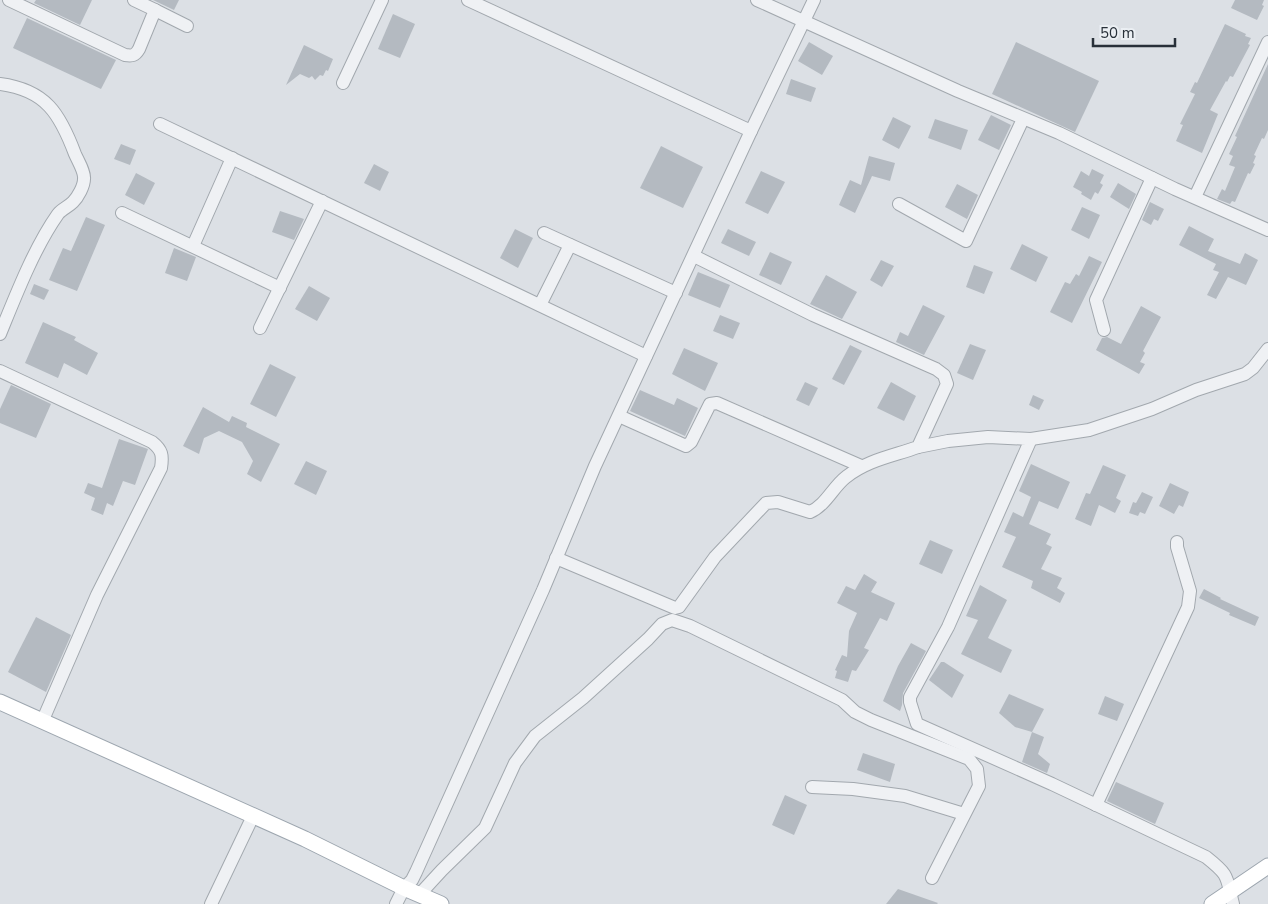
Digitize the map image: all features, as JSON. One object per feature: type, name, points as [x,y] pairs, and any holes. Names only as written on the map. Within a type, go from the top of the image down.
[{"type":"main road","points":[[0,702],[305,839],[404,888],[441,904]]},
{"type":"main road","points":[[1212,904],[1231,898],[1268,866]]},
{"type":"street","points":[[9,0],[125,55],[132,56],[140,49],[155,10]]},
{"type":"street","points":[[134,0],[187,26]]},
{"type":"street","points":[[343,84],[382,0]]},
{"type":"street","points":[[468,0],[751,131]]},
{"type":"street","points":[[757,0],[958,92],[1059,133],[1152,178],[1268,230]]},
{"type":"street","points":[[396,904],[404,888],[416,872],[595,466],[814,0]]},
{"type":"street","points":[[1195,197],[1268,42]]},
{"type":"street","points":[[0,84],[40,97],[53,108],[71,143],[85,178],[80,192],[73,202],[59,212],[46,235],[0,334]]},
{"type":"street","points":[[898,204],[966,241],[1023,118]]},
{"type":"street","points":[[160,124],[646,356]]},
{"type":"street","points":[[192,246],[232,158]]},
{"type":"street","points":[[1104,330],[1096,300],[1152,178]]},
{"type":"street","points":[[260,328],[322,201]]},
{"type":"street","points":[[122,213],[280,288]]},
{"type":"street","points":[[544,234],[676,293]]},
{"type":"street","points":[[540,305],[570,245]]},
{"type":"street","points":[[694,256],[813,315],[944,374],[947,384],[918,447]]},
{"type":"street","points":[[556,558],[675,608],[679,607],[715,557],[766,503],[778,502],[810,512],[818,508],[844,478],[861,466],[918,447],[948,441],[988,437],[1030,439],[1090,430],[1152,409],[1212,384],[1245,374],[1253,368],[1268,349]]},
{"type":"street","points":[[0,371],[152,442],[163,454],[161,468],[97,595],[42,722]]},
{"type":"street","points":[[619,416],[686,446],[691,442],[710,404],[717,403],[861,466]]},
{"type":"street","points":[[1030,439],[948,626],[910,697],[916,722],[920,726],[1206,857],[1223,870],[1229,882],[1231,898]]},
{"type":"street","points":[[1096,805],[1188,607],[1190,591],[1177,542]]},
{"type":"street","points":[[419,895],[485,828],[515,764],[535,736],[583,698],[662,624],[672,620],[677,620],[690,626],[842,700],[855,712],[871,720],[969,759],[976,769],[979,786],[932,878]]},
{"type":"street","points":[[812,787],[853,788],[905,796],[964,814]]},
{"type":"street","points":[[211,904],[253,816]]},
{"type":"building","points":[[36,0],[92,0],[80,25],[34,3]]},
{"type":"building","points":[[153,0],[179,0],[174,10]]},
{"type":"building","points":[[1235,0],[1264,0],[1262,5],[1264,6],[1257,20],[1231,8]]},
{"type":"building","points":[[393,14],[415,24],[400,58],[378,49]]},
{"type":"building","points":[[27,18],[116,60],[101,89],[13,48]]},
{"type":"building","points":[[1225,24],[1251,38],[1248,44],[1250,45],[1233,77],[1230,76],[1226,81],[1210,110],[1218,114],[1202,153],[1176,141],[1183,125],[1180,124],[1195,94],[1190,92],[1195,82],[1197,83]]},
{"type":"building","points":[[809,42],[833,56],[822,75],[798,61]]},
{"type":"building","points":[[1016,42],[1099,81],[1075,132],[992,94]]},
{"type":"building","points":[[304,45],[333,59],[328,71],[326,70],[323,76],[320,75],[315,80],[312,76],[309,78],[300,74],[286,85]]},
{"type":"building","points":[[1268,64],[1268,130],[1254,155],[1256,156],[1253,163],[1255,164],[1250,174],[1248,173],[1235,202],[1232,201],[1230,204],[1217,199],[1222,189],[1225,191],[1235,167],[1229,165],[1233,156],[1229,154],[1237,137],[1235,136]]},
{"type":"building","points":[[791,79],[816,88],[811,102],[786,94]]},
{"type":"building","points":[[991,115],[1011,125],[999,150],[978,140]]},
{"type":"building","points":[[893,117],[911,126],[899,149],[882,140]]},
{"type":"building","points":[[935,119],[968,130],[961,150],[928,138]]},
{"type":"building","points":[[121,144],[136,150],[130,165],[114,159]]},
{"type":"building","points":[[661,146],[703,167],[683,208],[640,188]]},
{"type":"building","points":[[869,156],[895,163],[890,181],[872,176],[855,213],[839,205],[850,180],[861,185]]},
{"type":"building","points":[[374,164],[389,172],[380,191],[364,183]]},
{"type":"building","points":[[1092,169],[1104,175],[1100,183],[1103,185],[1098,194],[1095,192],[1091,200],[1073,187],[1081,171],[1089,176]]},
{"type":"building","points":[[761,171],[785,182],[768,214],[745,203]]},
{"type":"building","points":[[136,173],[155,183],[144,205],[125,195]]},
{"type":"building","points":[[1118,183],[1136,194],[1129,209],[1110,197]]},
{"type":"building","points":[[957,184],[978,195],[967,219],[945,207]]},
{"type":"building","points":[[1150,202],[1164,209],[1158,221],[1154,219],[1151,225],[1142,220]]},
{"type":"building","points":[[1082,207],[1100,215],[1089,239],[1071,230]]},
{"type":"building","points":[[280,211],[304,219],[294,240],[272,232]]},
{"type":"building","points":[[86,217],[105,225],[77,291],[49,280],[63,248],[71,251]]},
{"type":"building","points":[[1189,226],[1214,239],[1208,251],[1240,264],[1245,253],[1258,260],[1246,285],[1228,277],[1216,299],[1207,295],[1219,272],[1213,270],[1216,264],[1179,245]]},
{"type":"building","points":[[515,229],[533,238],[518,268],[500,258]]},
{"type":"building","points":[[728,229],[756,242],[749,256],[721,243]]},
{"type":"building","points":[[1022,244],[1048,257],[1036,282],[1010,269]]},
{"type":"building","points":[[174,248],[196,257],[187,281],[165,273]]},
{"type":"building","points":[[770,252],[792,262],[781,285],[759,275]]},
{"type":"building","points":[[1089,256],[1102,262],[1072,323],[1050,312],[1065,282],[1070,284],[1076,274],[1079,276]]},
{"type":"building","points":[[881,260],[894,266],[882,287],[870,280]]},
{"type":"building","points":[[974,265],[993,272],[984,294],[966,287]]},
{"type":"building","points":[[698,272],[730,285],[720,308],[688,295]]},
{"type":"building","points":[[826,275],[857,292],[842,319],[810,304]]},
{"type":"building","points":[[34,284],[49,290],[44,300],[30,294]]},
{"type":"building","points":[[309,286],[330,298],[317,321],[295,309]]},
{"type":"building","points":[[923,305],[945,316],[924,355],[896,342],[900,332],[908,336]]},
{"type":"building","points":[[1141,306],[1161,317],[1143,351],[1145,353],[1140,362],[1145,364],[1139,374],[1096,350],[1102,338],[1107,337],[1121,344]]},
{"type":"building","points":[[720,315],[740,323],[733,339],[713,331]]},
{"type":"building","points":[[43,322],[76,337],[74,340],[98,353],[87,375],[64,363],[58,378],[25,363]]},
{"type":"building","points":[[970,344],[986,350],[973,380],[957,373]]},
{"type":"building","points":[[850,345],[862,351],[844,385],[832,379]]},
{"type":"building","points":[[684,348],[718,363],[705,391],[672,374]]},
{"type":"building","points":[[270,364],[296,377],[276,417],[250,404]]},
{"type":"building","points":[[805,382],[818,388],[809,406],[796,400]]},
{"type":"building","points":[[891,382],[916,396],[904,421],[877,408]]},
{"type":"building","points":[[11,385],[51,404],[36,438],[0,423],[0,409]]},
{"type":"building","points":[[640,390],[674,405],[677,398],[698,408],[685,436],[630,411]]},
{"type":"building","points":[[1033,395],[1044,400],[1039,410],[1029,405]]},
{"type":"building","points":[[203,407],[229,422],[232,416],[247,423],[246,427],[280,444],[261,482],[247,474],[253,461],[242,442],[219,431],[204,438],[199,454],[183,446]]},
{"type":"building","points":[[119,439],[148,449],[135,485],[123,481],[113,506],[107,503],[103,515],[91,510],[95,498],[84,493],[88,483],[102,488]]},
{"type":"building","points":[[306,461],[327,471],[316,495],[294,484]]},
{"type":"building","points":[[1031,464],[1070,482],[1058,509],[1039,501],[1029,524],[1051,534],[1046,544],[1052,547],[1041,569],[1062,578],[1057,588],[1065,593],[1060,603],[1031,588],[1033,581],[1002,567],[1016,537],[1004,532],[1013,512],[1023,517],[1031,497],[1019,491]]},
{"type":"building","points":[[1103,465],[1126,475],[1116,498],[1121,501],[1115,513],[1099,505],[1091,526],[1075,519],[1086,493],[1090,494]]},
{"type":"building","points":[[1170,483],[1189,492],[1183,507],[1179,505],[1174,514],[1159,506]]},
{"type":"building","points":[[1142,492],[1153,497],[1145,514],[1140,512],[1138,516],[1129,513],[1133,502],[1136,503]]},
{"type":"building","points":[[930,540],[953,550],[942,574],[919,564]]},
{"type":"building","points":[[864,574],[877,582],[871,592],[895,603],[887,621],[880,618],[864,648],[869,650],[856,671],[852,670],[848,682],[835,678],[837,671],[835,670],[842,655],[847,657],[849,631],[857,613],[837,603],[846,586],[855,590]]},
{"type":"building","points":[[980,585],[1007,600],[988,638],[1012,650],[1001,673],[961,654],[978,620],[966,616]]},
{"type":"building","points":[[1204,589],[1220,599],[1259,617],[1255,626],[1229,615],[1230,613],[1199,598]]},
{"type":"building","points":[[36,617],[71,635],[46,692],[8,672]]},
{"type":"building","points":[[911,643],[926,651],[903,693],[900,711],[883,701],[898,666]]},
{"type":"building","points":[[941,662],[964,675],[952,698],[929,680]]},
{"type":"building","points":[[1009,694],[1044,709],[1032,732],[1015,727],[999,713]]},
{"type":"building","points":[[1105,696],[1124,704],[1117,721],[1098,714]]},
{"type":"building","points":[[1032,732],[1044,737],[1038,754],[1050,764],[1047,773],[1022,762]]},
{"type":"building","points":[[863,753],[895,764],[890,782],[857,770]]},
{"type":"building","points":[[1116,782],[1164,803],[1155,824],[1107,801]]},
{"type":"building","points":[[785,795],[807,805],[794,835],[772,825]]},
{"type":"building","points":[[898,889],[938,903],[886,904]]}]
